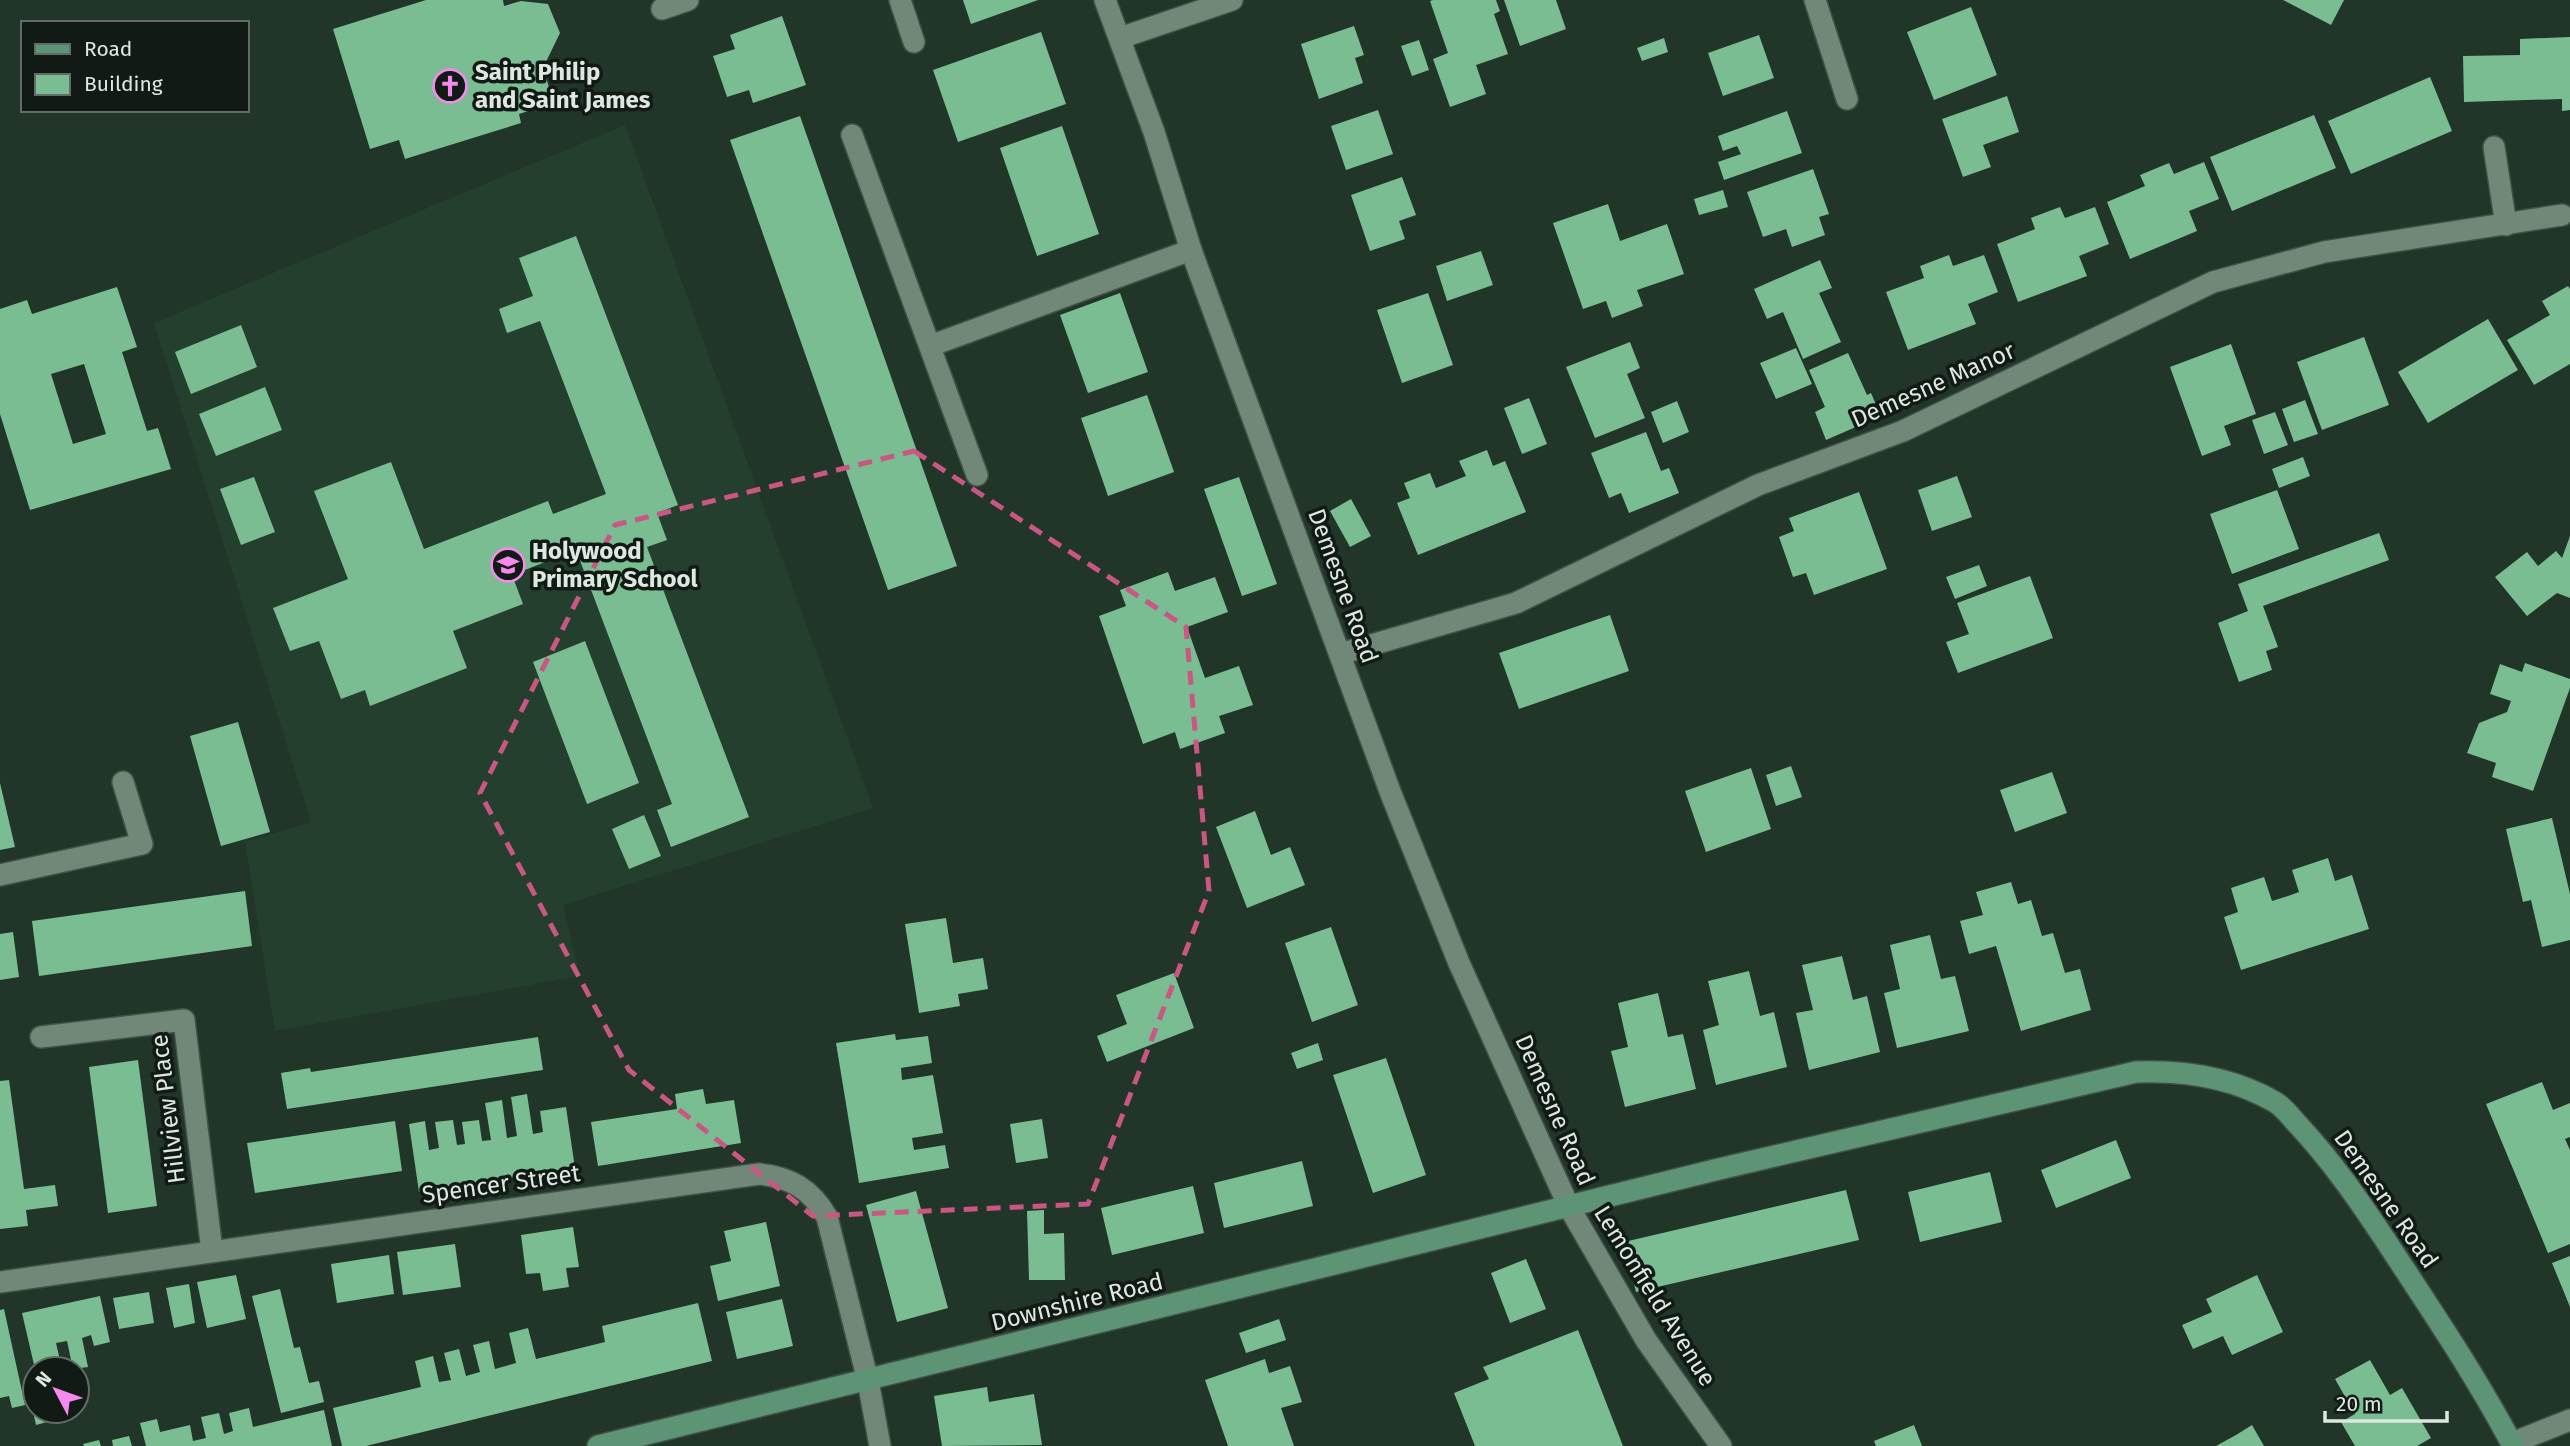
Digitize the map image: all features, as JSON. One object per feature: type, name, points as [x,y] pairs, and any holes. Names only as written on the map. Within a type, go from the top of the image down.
[{"type":"street","points":[[663,9],[688,0]]},
{"type":"street","points":[[900,0],[914,42]]},
{"type":"street","name":"Demesne Road","points":[[1105,0],[1154,132],[1191,250],[1391,794],[1459,963],[1569,1207],[1718,1169],[2136,1072],[2165,1071],[2222,1079],[2248,1088],[2278,1104],[2339,1171],[2457,1349],[2513,1445]]},
{"type":"street","points":[[1119,38],[1232,0]]},
{"type":"street","points":[[1815,0],[1847,99]]},
{"type":"street","points":[[852,135],[977,475]]},
{"type":"street","points":[[2494,147],[2505,225]]},
{"type":"street","name":"Demesne Manor","points":[[1340,654],[1517,603],[1758,485],[1903,431],[2213,282],[2324,252],[2562,215]]},
{"type":"street","points":[[930,346],[1191,250]]},
{"type":"street","points":[[0,875],[142,844],[123,782]]},
{"type":"street","name":"Hillview Place","points":[[41,1037],[184,1020],[212,1251]]},
{"type":"street","name":"Spencer Street","points":[[0,1282],[750,1175],[778,1176],[808,1192],[827,1217],[868,1381],[880,1446]]},
{"type":"street","name":"Downshire Road","points":[[598,1446],[1569,1207]]},
{"type":"street","name":"Lemonfield Avenue","points":[[1569,1207],[1646,1339],[1721,1446]]},
{"type":"street","points":[[2513,1445],[2570,1420]]},
{"type":"highlighted area","points":[[914,451],[1186,627],[1209,891],[1088,1204],[813,1216],[629,1070],[480,793],[615,525]]},
{"type":"shaded area","name":"Holywood Primary School","points":[[625,125],[873,808],[563,905],[580,976],[275,1031],[245,842],[311,822],[154,323]]},
{"type":"building","name":"Saint Philip and Saint James","points":[[426,0],[503,0],[504,6],[521,1],[548,4],[560,33],[543,68],[554,103],[519,114],[521,123],[405,159],[399,140],[370,149],[333,29]]},
{"type":"building","points":[[963,0],[1038,0],[971,24]]},
{"type":"building","points":[[1496,0],[1500,11],[1494,14],[1508,54],[1476,65],[1486,94],[1450,107],[1433,59],[1448,53],[1430,1]]},
{"type":"building","points":[[1504,0],[1556,0],[1566,29],[1520,46]]},
{"type":"building","points":[[2283,0],[2344,0],[2331,25]]},
{"type":"building","points":[[1971,7],[1997,75],[1934,100],[1907,32]]},
{"type":"building","points":[[782,16],[806,85],[753,103],[749,90],[727,97],[713,56],[735,49],[730,35]]},
{"type":"building","points":[[1354,26],[1364,55],[1355,58],[1363,83],[1319,99],[1301,44]]},
{"type":"building","points":[[1041,32],[1066,104],[958,142],[933,70]]},
{"type":"building","points":[[1759,35],[1774,78],[1723,96],[1708,53]]},
{"type":"building","points":[[2570,37],[2570,110],[2562,111],[2562,99],[2464,102],[2463,56],[2520,55],[2520,39]]},
{"type":"building","points":[[1664,38],[1668,52],[1642,61],[1637,48]]},
{"type":"building","points":[[1419,40],[1429,70],[1412,76],[1401,46]]},
{"type":"building","points":[[2430,77],[2452,131],[2351,174],[2328,121]]},
{"type":"building","points":[[2007,96],[2019,132],[1983,145],[1991,167],[1963,177],[1942,119]]},
{"type":"building","points":[[1378,110],[1393,154],[1346,170],[1331,126]]},
{"type":"building","points":[[1787,111],[1802,153],[1724,180],[1718,162],[1741,154],[1737,146],[1723,151],[1718,136]]},
{"type":"building","points":[[2314,115],[2336,168],[2232,211],[2210,157]]},
{"type":"building","points":[[800,116],[957,566],[888,590],[730,140]]},
{"type":"building","points":[[1062,126],[1099,234],[1037,256],[1000,148]]},
{"type":"building","points":[[2204,162],[2219,199],[2189,211],[2197,231],[2130,259],[2107,202],[2145,186],[2140,175],[2169,163],[2174,174]]},
{"type":"building","points":[[1813,169],[1829,214],[1819,217],[1825,235],[1792,247],[1786,229],[1763,237],[1747,192]]},
{"type":"building","points":[[1402,177],[1416,215],[1399,221],[1405,239],[1370,251],[1351,195]]},
{"type":"building","points":[[1723,190],[1728,207],[1699,215],[1694,199]]},
{"type":"building","points":[[1608,204],[1620,241],[1667,224],[1684,274],[1637,290],[1643,306],[1612,318],[1606,301],[1583,309],[1553,223]]},
{"type":"building","points":[[2060,207],[2065,218],[2095,207],[2109,244],[2079,256],[2087,276],[2018,302],[1997,244],[2035,229],[2031,218]]},
{"type":"building","points":[[576,236],[678,505],[657,513],[667,540],[647,547],[749,817],[671,847],[657,810],[672,804],[576,550],[512,575],[523,604],[453,631],[467,668],[370,706],[365,690],[341,699],[319,641],[290,651],[273,608],[348,579],[314,491],[391,462],[424,549],[548,501],[553,514],[606,494],[540,321],[507,333],[499,309],[533,296],[519,258]]},
{"type":"building","points":[[1481,251],[1493,285],[1447,301],[1436,266]]},
{"type":"building","points":[[1949,255],[1953,266],[1984,255],[1998,292],[1968,304],[1976,324],[1908,350],[1886,292],[1924,278],[1920,266]]},
{"type":"building","points":[[1820,260],[1832,288],[1819,293],[1841,342],[1803,359],[1783,312],[1767,319],[1754,289]]},
{"type":"building","points":[[2568,286],[2570,364],[2534,385],[2507,340],[2550,315],[2542,301]]},
{"type":"building","points":[[117,287],[137,347],[122,352],[147,431],[158,428],[171,469],[30,510],[0,414],[0,309],[27,300],[32,314]],"holes":[[[84,364],[106,434],[73,444],[51,374]]]},
{"type":"building","points":[[1120,293],[1148,372],[1088,393],[1060,315]]},
{"type":"building","points":[[1428,293],[1453,365],[1402,383],[1377,310]]},
{"type":"building","points":[[2488,319],[2518,370],[2428,423],[2398,372]]},
{"type":"building","points":[[241,325],[257,367],[191,394],[175,352]]},
{"type":"building","points":[[2364,337],[2389,405],[2322,430],[2297,362]]},
{"type":"building","points":[[1630,342],[1640,368],[1627,374],[1645,418],[1595,438],[1566,367]]},
{"type":"building","points":[[2231,344],[2256,414],[2224,426],[2231,445],[2202,456],[2170,367]]},
{"type":"building","points":[[1796,348],[1812,384],[1776,399],[1760,363]]},
{"type":"building","points":[[1848,353],[1867,395],[1871,393],[1881,416],[1826,440],[1815,412],[1825,407],[1809,370]]},
{"type":"building","points":[[265,387],[282,430],[216,456],[199,414]]},
{"type":"building","points":[[1147,395],[1174,472],[1108,496],[1081,418]]},
{"type":"building","points":[[1529,398],[1547,444],[1522,454],[1504,408]]},
{"type":"building","points":[[2305,400],[2318,434],[2294,442],[2282,409]]},
{"type":"building","points":[[1677,401],[1689,432],[1663,443],[1651,412]]},
{"type":"building","points":[[2275,412],[2288,445],[2264,454],[2252,420]]},
{"type":"building","points":[[1646,432],[1661,471],[1669,468],[1679,493],[1629,513],[1621,493],[1609,498],[1591,453]]},
{"type":"building","points":[[1487,450],[1493,466],[1505,461],[1526,512],[1418,555],[1397,503],[1410,498],[1404,483],[1430,473],[1436,488],[1466,476],[1459,461]]},
{"type":"building","points":[[2303,457],[2310,476],[2279,488],[2272,469]]},
{"type":"building","points":[[1957,476],[1972,517],[1932,531],[1918,490]]},
{"type":"building","points":[[254,477],[275,532],[241,545],[220,489]]},
{"type":"building","points":[[1239,477],[1277,584],[1242,596],[1204,489]]},
{"type":"building","points":[[2277,490],[2299,549],[2232,574],[2210,514]]},
{"type":"building","points":[[1859,492],[1887,569],[1814,595],[1806,573],[1793,577],[1779,537],[1794,531],[1789,518]]},
{"type":"building","points":[[1351,499],[1371,536],[1350,547],[1330,511]]},
{"type":"building","points":[[2379,533],[2389,560],[2263,606],[2278,647],[2266,651],[2272,670],[2239,682],[2218,623],[2248,611],[2238,584]]},
{"type":"building","points":[[2570,536],[2570,598],[2557,593],[2527,616],[2495,577],[2527,552],[2538,566],[2556,551],[2562,558]]},
{"type":"building","points":[[1979,565],[1987,586],[1955,599],[1946,577]]},
{"type":"building","points":[[1168,572],[1175,591],[1215,577],[1228,612],[1187,627],[1205,678],[1239,666],[1253,705],[1219,716],[1225,733],[1180,749],[1175,732],[1143,744],[1099,616],[1126,606],[1120,590]]},
{"type":"building","points":[[2030,576],[2053,638],[1958,673],[1946,642],[1969,634],[1957,603]]},
{"type":"building","points":[[1610,615],[1629,671],[1519,709],[1499,653]]},
{"type":"building","points":[[585,641],[639,783],[587,804],[533,662]]},
{"type":"building","points":[[2525,663],[2570,679],[2570,688],[2533,791],[2492,777],[2496,763],[2467,753],[2479,723],[2507,712],[2511,701],[2490,694],[2500,664],[2522,672]]},
{"type":"building","points":[[238,722],[270,832],[221,846],[190,736]]},
{"type":"building","points":[[1791,766],[1802,797],[1776,806],[1766,775]]},
{"type":"building","points":[[1751,768],[1771,829],[1706,852],[1685,791]]},
{"type":"building","points":[[2052,772],[2067,813],[2015,832],[2000,790]]},
{"type":"building","points":[[0,783],[15,847],[0,850]]},
{"type":"building","points":[[1255,811],[1271,855],[1290,847],[1305,885],[1247,908],[1216,827]]},
{"type":"building","points":[[644,815],[661,856],[629,869],[612,829]]},
{"type":"building","points":[[2552,818],[2570,894],[2570,940],[2542,947],[2531,900],[2523,902],[2506,829]]},
{"type":"building","points":[[2328,858],[2335,881],[2352,875],[2369,929],[2241,970],[2224,917],[2238,912],[2231,888],[2264,877],[2272,901],[2299,892],[2292,870]]},
{"type":"building","points":[[2011,882],[2018,904],[2031,900],[2042,936],[2053,933],[2065,973],[2080,969],[2091,1010],[2021,1031],[1996,946],[1969,954],[1960,921],[1983,915],[1976,892]]},
{"type":"building","points":[[245,891],[252,946],[39,976],[32,921]]},
{"type":"building","points":[[946,918],[953,963],[983,958],[988,989],[958,994],[960,1006],[919,1013],[905,924]]},
{"type":"building","points":[[1331,927],[1358,1005],[1312,1022],[1285,943]]},
{"type":"building","points":[[13,932],[19,977],[0,980],[0,934]]},
{"type":"building","points":[[1930,935],[1941,979],[1955,976],[1969,1031],[1897,1048],[1884,993],[1900,989],[1890,945]]},
{"type":"building","points":[[1842,956],[1853,1000],[1867,996],[1880,1052],[1809,1070],[1796,1013],[1813,1010],[1802,965]]},
{"type":"building","points":[[1749,971],[1760,1016],[1774,1012],[1787,1067],[1716,1085],[1703,1030],[1719,1025],[1708,981]]},
{"type":"building","points":[[1174,973],[1194,1028],[1107,1062],[1097,1036],[1127,1024],[1116,995]]},
{"type":"building","points":[[1658,993],[1668,1037],[1683,1034],[1696,1089],[1625,1107],[1611,1051],[1628,1047],[1618,1003]]},
{"type":"building","points":[[895,1034],[896,1040],[928,1036],[932,1063],[901,1068],[902,1080],[933,1075],[943,1133],[912,1138],[914,1150],[945,1145],[949,1168],[859,1183],[836,1043]]},
{"type":"building","points":[[538,1037],[543,1070],[287,1109],[281,1073],[310,1068],[311,1072]]},
{"type":"building","points":[[1318,1043],[1323,1060],[1297,1069],[1291,1053]]},
{"type":"building","points":[[1386,1058],[1426,1175],[1373,1193],[1333,1075]]},
{"type":"building","points":[[138,1060],[157,1206],[108,1213],[89,1067]]},
{"type":"building","points":[[9,1080],[24,1189],[55,1185],[58,1206],[26,1210],[28,1226],[0,1229],[0,1081]]},
{"type":"building","points":[[2542,1082],[2553,1110],[2570,1103],[2570,1137],[2565,1139],[2570,1150],[2570,1244],[2548,1253],[2486,1104]]},
{"type":"building","points":[[703,1089],[706,1104],[734,1100],[741,1143],[598,1166],[591,1122],[677,1109],[675,1094]]},
{"type":"building","points":[[527,1094],[533,1134],[543,1132],[540,1111],[566,1107],[575,1168],[419,1192],[409,1124],[425,1121],[429,1150],[439,1148],[435,1122],[453,1120],[457,1145],[465,1144],[462,1122],[479,1120],[482,1141],[491,1140],[485,1103],[502,1100],[507,1138],[517,1136],[511,1097]]},
{"type":"building","points":[[1042,1119],[1048,1158],[1016,1163],[1010,1124]]},
{"type":"building","points":[[395,1121],[402,1171],[255,1193],[247,1143]]},
{"type":"building","points":[[2116,1140],[2131,1178],[2056,1208],[2041,1170]]},
{"type":"building","points":[[1302,1161],[1313,1206],[1224,1228],[1214,1183]]},
{"type":"building","points":[[1990,1172],[2002,1222],[1920,1242],[1908,1192]]},
{"type":"building","points":[[1193,1186],[1204,1233],[1112,1255],[1101,1208]]},
{"type":"building","points":[[1846,1190],[1859,1240],[1636,1292],[1624,1242]]},
{"type":"building","points":[[916,1191],[948,1308],[897,1322],[866,1205]]},
{"type":"building","points":[[1044,1210],[1044,1234],[1064,1233],[1065,1280],[1029,1280],[1027,1211]]},
{"type":"building","points":[[766,1222],[780,1286],[718,1301],[710,1266],[731,1261],[724,1231]]},
{"type":"building","points":[[573,1227],[579,1267],[566,1268],[569,1287],[543,1291],[540,1273],[526,1274],[521,1235]]},
{"type":"building","points":[[455,1244],[461,1287],[403,1295],[397,1252]]},
{"type":"building","points":[[389,1255],[394,1294],[337,1303],[331,1264]]},
{"type":"building","points":[[2570,1256],[2570,1307],[2552,1263]]},
{"type":"building","points":[[1526,1259],[1546,1309],[1510,1323],[1491,1273]]},
{"type":"building","points":[[236,1275],[246,1319],[207,1328],[197,1282]]},
{"type":"building","points":[[2257,1275],[2283,1332],[2232,1355],[2223,1336],[2193,1349],[2182,1325],[2212,1312],[2206,1299]]},
{"type":"building","points":[[189,1284],[195,1323],[174,1328],[166,1288]]},
{"type":"building","points":[[280,1289],[294,1348],[300,1347],[309,1383],[319,1381],[324,1402],[281,1413],[252,1296]]},
{"type":"building","points":[[149,1292],[154,1323],[119,1329],[113,1298]]},
{"type":"building","points":[[100,1296],[110,1342],[94,1346],[91,1335],[82,1338],[86,1355],[70,1355],[67,1341],[56,1343],[59,1355],[32,1355],[22,1313]]},
{"type":"building","points":[[782,1299],[793,1346],[737,1359],[726,1312]]},
{"type":"building","points":[[698,1303],[712,1361],[366,1446],[342,1446],[333,1408],[421,1387],[415,1361],[433,1356],[439,1382],[451,1380],[444,1353],[459,1349],[466,1376],[480,1372],[473,1345],[489,1341],[495,1369],[516,1363],[509,1333],[528,1328],[536,1359],[605,1342],[602,1326]]},
{"type":"building","points":[[4,1309],[21,1387],[21,1406],[12,1408],[9,1396],[0,1398],[0,1310]]},
{"type":"building","points":[[1279,1319],[1286,1340],[1246,1353],[1239,1333]]},
{"type":"building","points":[[1578,1330],[1623,1446],[1475,1446],[1454,1393],[1489,1379],[1483,1367]]},
{"type":"building","points":[[1265,1359],[1269,1373],[1290,1366],[1302,1402],[1281,1408],[1294,1446],[1228,1446],[1205,1380]]},
{"type":"building","points":[[2370,1360],[2390,1395],[2402,1388],[2431,1438],[2417,1446],[2355,1446],[2341,1422],[2355,1414],[2335,1379]]},
{"type":"building","points":[[987,1387],[989,1402],[1034,1394],[1042,1445],[942,1446],[934,1396]]},
{"type":"building","points":[[249,1408],[253,1427],[324,1410],[332,1446],[146,1446],[140,1423],[157,1419],[160,1432],[190,1425],[193,1441],[206,1438],[201,1417],[219,1413],[224,1434],[233,1431],[229,1413]]},
{"type":"building","points":[[1914,1425],[1922,1446],[1876,1446],[1874,1441]]},
{"type":"building","points":[[2252,1425],[2264,1446],[2216,1446],[2236,1435]]},
{"type":"building","points":[[129,1436],[132,1446],[113,1446],[112,1440]]},
{"type":"building","points":[[99,1440],[101,1446],[83,1444]]},
{"type":"place","name":"Saint Philip and Saint James","points":[[450,86]]},
{"type":"place","name":"Holywood Primary School","points":[[508,565]]}]
